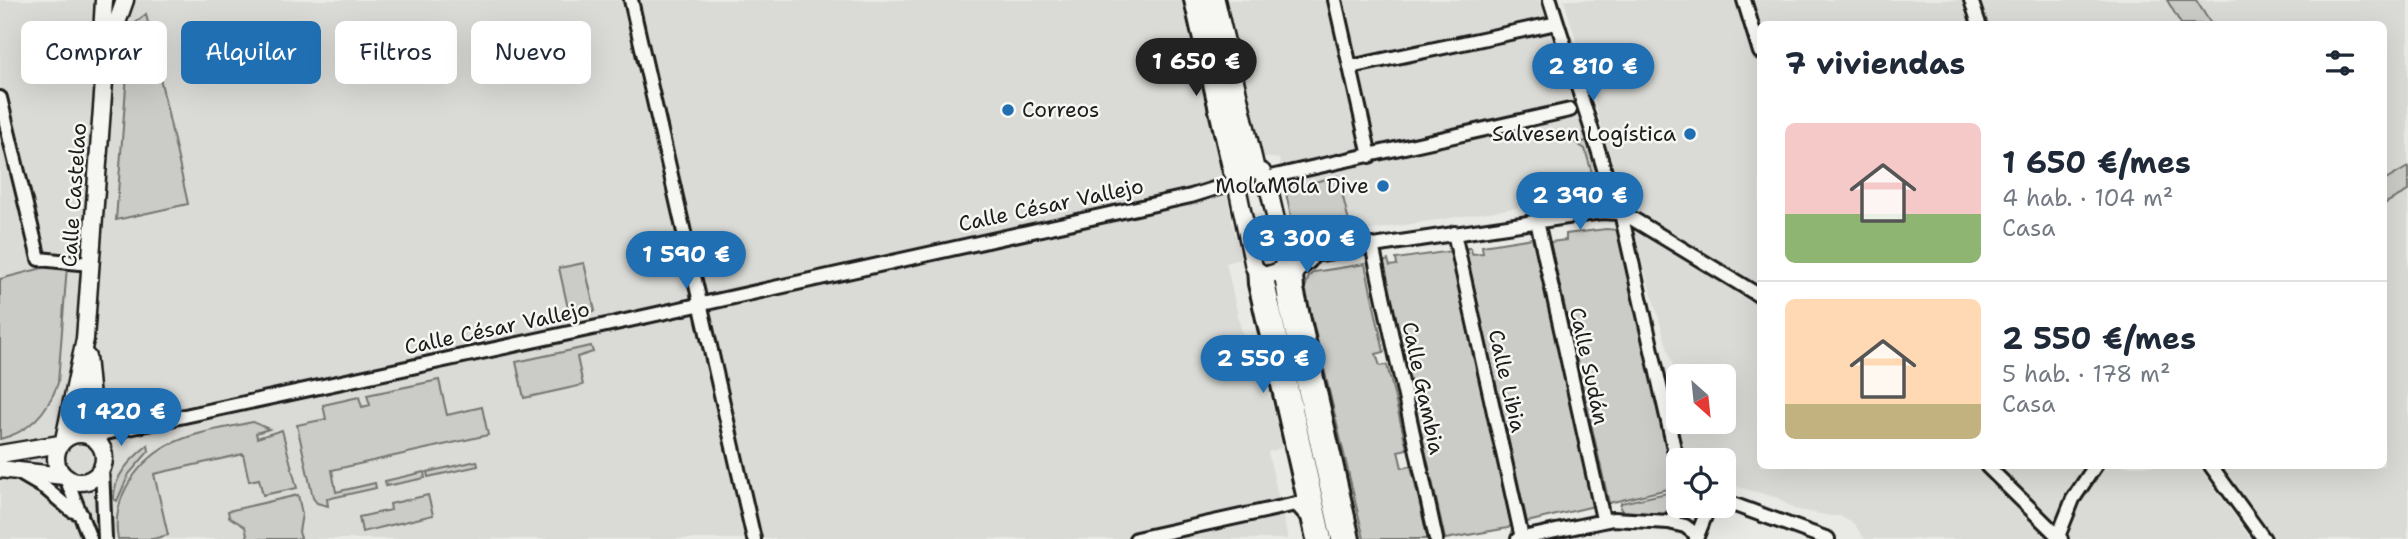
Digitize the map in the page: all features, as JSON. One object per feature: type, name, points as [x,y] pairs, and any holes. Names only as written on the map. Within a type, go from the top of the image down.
[{"type":"main road","name":"Calle Castelao","points":[[103,21],[104,0]]},
{"type":"main road","name":"Calle Castelao","points":[[118,21],[125,0]]},
{"type":"main road","points":[[1202,0],[1250,176],[1280,234],[1285,259],[1282,269],[1286,291],[1340,539]]},
{"type":"main road","points":[[1216,0],[1250,176],[1259,271],[1323,539]]},
{"type":"main road","name":"Calle Castelao","points":[[62,442],[85,339],[104,84]]},
{"type":"main road","points":[[1259,271],[1273,275],[1282,269]]},
{"type":"main road","name":"Calle Castelao","points":[[85,339],[94,438]]},
{"type":"main road","points":[[0,454],[62,442],[73,435],[83,434],[94,438],[104,453],[102,468],[94,478],[83,482],[8,470]]},
{"type":"main road","points":[[62,442],[55,457],[56,465],[65,477]]},
{"type":"street","points":[[631,0],[754,539]]},
{"type":"street","points":[[1191,0],[1230,172],[1250,176]]},
{"type":"street","points":[[1335,0],[1370,156]]},
{"type":"street","points":[[1550,0],[1615,205],[1621,213],[1674,448]]},
{"type":"street","points":[[1744,0],[1757,42]]},
{"type":"street","points":[[1971,0],[1978,21]]},
{"type":"street","points":[[1350,67],[1557,23]]},
{"type":"street","points":[[1579,94],[1576,104],[1570,110],[1582,115],[1592,128]]},
{"type":"street","points":[[0,98],[39,259],[90,264]]},
{"type":"street","name":"Calle César Vallejo","points":[[94,438],[101,434],[1191,196],[1250,176],[1370,156],[1570,110]]},
{"type":"street","points":[[1282,269],[1323,254],[1372,245],[1601,212],[1621,213],[1659,233],[1757,294]]},
{"type":"street","name":"Calle Sudán","points":[[1537,221],[1603,519]]},
{"type":"street","name":"Calle Libia","points":[[1454,233],[1520,538]]},
{"type":"street","points":[[1280,234],[1300,249],[1323,254]]},
{"type":"street","name":"Calle Gambia","points":[[1372,245],[1436,539]]},
{"type":"street","points":[[1323,254],[1296,273],[1297,289],[1353,539]]},
{"type":"street","points":[[1259,271],[1255,284],[1313,539]]},
{"type":"street","points":[[1286,291],[1305,324]]},
{"type":"street","points":[[91,395],[116,418],[143,426]]},
{"type":"street","points":[[102,468],[104,539]]},
{"type":"street","points":[[1990,469],[2059,538],[2073,499],[2093,469]]},
{"type":"street","points":[[2213,469],[2264,539]]},
{"type":"street","points":[[8,470],[46,488],[71,510],[81,514]]},
{"type":"street","points":[[65,477],[90,539]]},
{"type":"street","points":[[1136,539],[1296,504],[1309,518]]},
{"type":"street","points":[[1736,507],[1804,535],[1828,539]]},
{"type":"street","points":[[1669,522],[1672,518]]},
{"type":"street","points":[[1520,538],[1603,519],[1669,522],[1685,526],[1696,537],[1704,518]]},
{"type":"shaded area","points":[[0,0],[1540,0],[1602,194],[1595,202],[1592,196],[1352,233],[1353,239],[1308,244],[1297,235],[1279,159],[1266,157],[1221,167],[1240,259],[1226,263],[1252,378],[1266,375],[1282,448],[1268,452],[1288,539],[0,539]]},
{"type":"shaded area","points":[[1564,0],[2166,0],[2179,21],[1757,21],[1757,469],[2201,469],[2251,539],[1865,539],[1854,524],[1840,516],[1794,509],[1778,498],[1736,486],[1736,448],[1683,448],[1680,434],[1736,434],[1736,364],[1672,364]]},
{"type":"shaded area","points":[[2167,0],[2196,0],[2209,21],[2179,21]]},
{"type":"shaded area","points":[[2196,0],[2408,0],[2408,539],[2275,539],[2225,469],[2387,469],[2387,21],[2209,21]]},
{"type":"shaded area","points":[[146,14],[148,21],[138,21]]},
{"type":"shaded area","points":[[126,84],[161,84],[188,204],[116,220]]},
{"type":"shaded area","points":[[1587,141],[1602,188],[1601,197],[1595,202],[1592,196],[1598,194],[1585,149],[1576,143]]},
{"type":"shaded area","points":[[2408,167],[2408,191],[2387,202],[2387,179]]},
{"type":"shaded area","points":[[1338,176],[1353,239],[1308,244],[1295,228],[1287,189]]},
{"type":"shaded area","points":[[1617,230],[1667,448],[1666,489],[1609,503],[1550,242],[1566,240],[1566,234]]},
{"type":"shaded area","points":[[1533,238],[1594,506],[1527,522],[1466,252],[1467,248],[1471,248],[1472,254],[1483,253],[1482,246]]},
{"type":"shaded area","points":[[1451,251],[1511,525],[1508,528],[1445,539],[1383,262],[1388,260],[1390,266],[1397,265],[1396,259]]},
{"type":"shaded area","points":[[584,263],[595,311],[570,317],[559,268]]},
{"type":"shaded area","points":[[1365,264],[1384,352],[1376,354],[1380,366],[1387,365],[1407,449],[1398,451],[1402,468],[1411,466],[1428,539],[1364,539],[1305,288],[1309,276],[1314,272]]},
{"type":"shaded area","points":[[54,265],[67,266],[58,383],[49,403],[29,426],[0,439],[0,279]]},
{"type":"shaded area","points":[[591,346],[593,352],[577,357],[583,385],[524,398],[516,362]]},
{"type":"shaded area","points":[[439,380],[447,415],[482,407],[488,435],[332,470],[336,492],[375,483],[376,488],[327,499],[328,506],[317,503],[313,498],[297,425],[326,419],[323,405],[359,397],[362,407],[370,405],[367,395]]},
{"type":"shaded area","points":[[253,422],[269,429],[256,433],[257,438],[282,430],[297,488],[263,495],[259,479],[249,481],[243,454],[154,474],[168,535],[153,539],[118,539],[117,517],[123,495],[130,481],[155,454],[184,438]]},
{"type":"shaded area","points":[[148,445],[149,451],[129,474],[117,501],[114,499],[114,491],[120,475]]},
{"type":"shaded area","points":[[477,461],[478,466],[428,477],[427,472]]},
{"type":"shaded area","points":[[424,472],[425,478],[386,486],[385,481]]},
{"type":"shaded area","points":[[1666,493],[1666,512],[1663,514],[1623,511],[1620,508],[1621,503]]},
{"type":"shaded area","points":[[298,495],[302,514],[299,539],[248,539],[245,527],[229,517],[228,511]]},
{"type":"shaded area","points":[[428,495],[433,515],[362,532],[359,517],[391,510],[390,504]]},
{"type":"place","name":"Correos","points":[[1008,110]]},
{"type":"place","name":"Salvesen Logística","points":[[1690,134]]},
{"type":"place","name":"MolaMola Dive","points":[[1383,186]]}]
